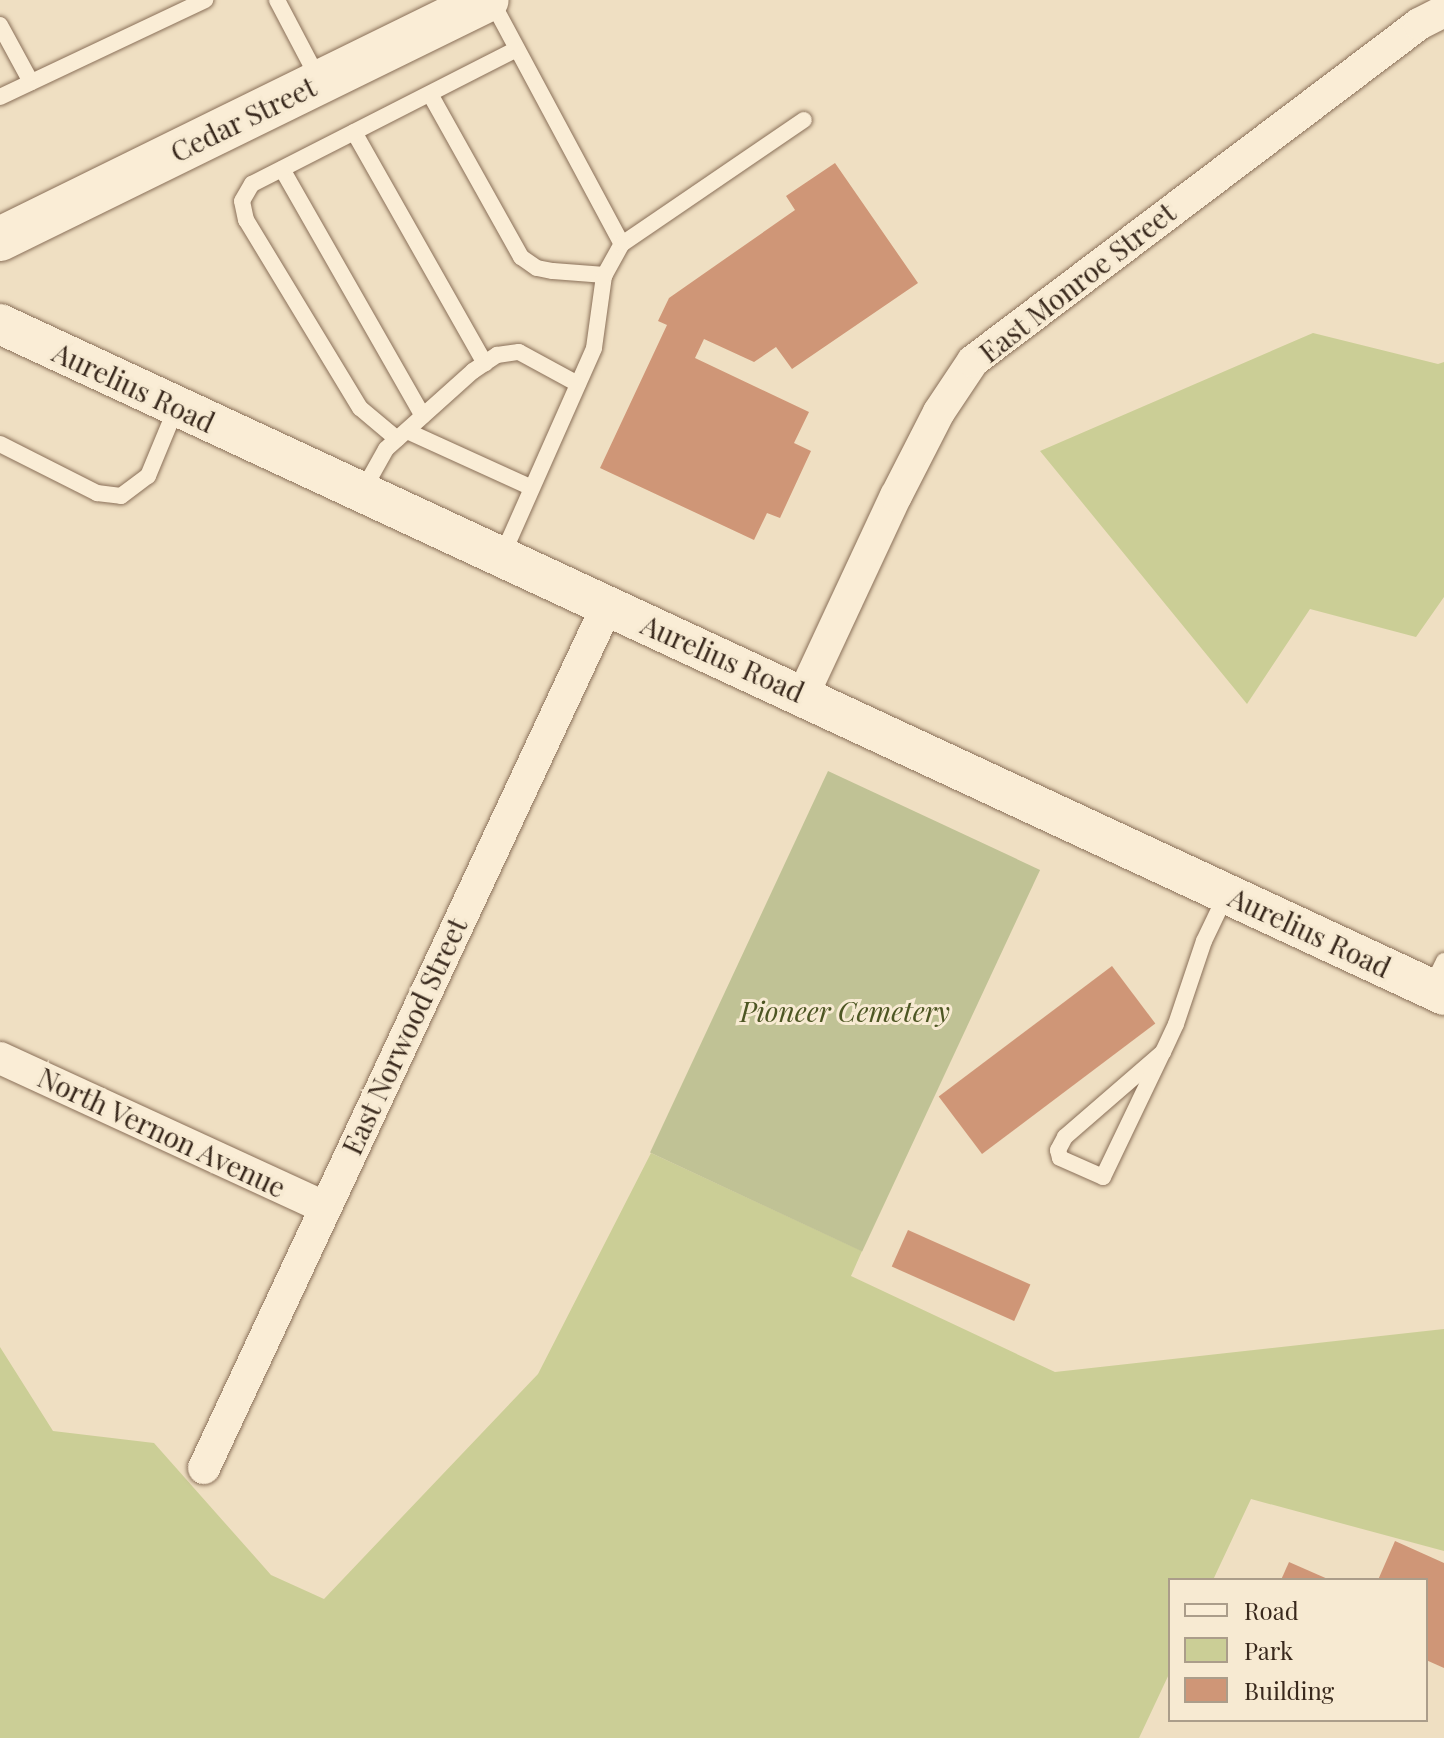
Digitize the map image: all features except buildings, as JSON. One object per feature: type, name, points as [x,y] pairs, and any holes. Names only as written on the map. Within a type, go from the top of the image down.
[{"type":"main road","name":"Cedar Street","points":[[0,239],[489,0]]},
{"type":"street","name":"East Monroe Street","points":[[803,695],[896,496],[939,412],[973,361],[1393,43],[1444,11]]},
{"type":"street","name":"Aurelius Road","points":[[0,324],[1226,893],[1440,981]]},
{"type":"street","name":"East Norwood Street","points":[[204,1468],[607,606]]},
{"type":"street","name":"North Vernon Avenue","points":[[0,1058],[324,1207]]},
{"type":"lane","points":[[0,97],[205,0]]},
{"type":"lane","points":[[277,0],[319,82]]},
{"type":"lane","points":[[489,0],[622,244]]},
{"type":"lane","points":[[0,25],[31,82]]},
{"type":"lane","points":[[517,49],[252,184],[242,201],[246,220],[360,408],[402,435],[532,488]]},
{"type":"lane","points":[[430,94],[521,257],[537,268],[605,275]]},
{"type":"lane","points":[[501,557],[594,348],[605,275],[622,244],[804,120]]},
{"type":"lane","points":[[354,132],[485,364]]},
{"type":"lane","points":[[282,169],[423,416]]},
{"type":"lane","points":[[362,492],[386,449],[497,355],[519,352],[578,384]]},
{"type":"lane","points":[[0,444],[97,493],[121,496],[148,476],[177,406]]},
{"type":"lane","points":[[1163,1052],[1065,1137],[1058,1150],[1060,1158],[1103,1177],[1163,1052],[1204,941],[1226,893]]},
{"type":"green space","points":[[1313,333],[1438,364],[1444,362],[1444,597],[1416,637],[1310,609],[1247,704],[1040,451]]},
{"type":"green space","name":"Pioneer Cemetery","points":[[828,771],[1040,870],[862,1251],[650,1153]]},
{"type":"green space","points":[[651,1153],[862,1251],[851,1276],[1055,1372],[1444,1329],[1444,1551],[1251,1499],[1214,1578],[1168,1578],[1168,1676],[1139,1738],[0,1738],[0,1347],[53,1431],[154,1443],[271,1575],[324,1599],[538,1374]]}]
